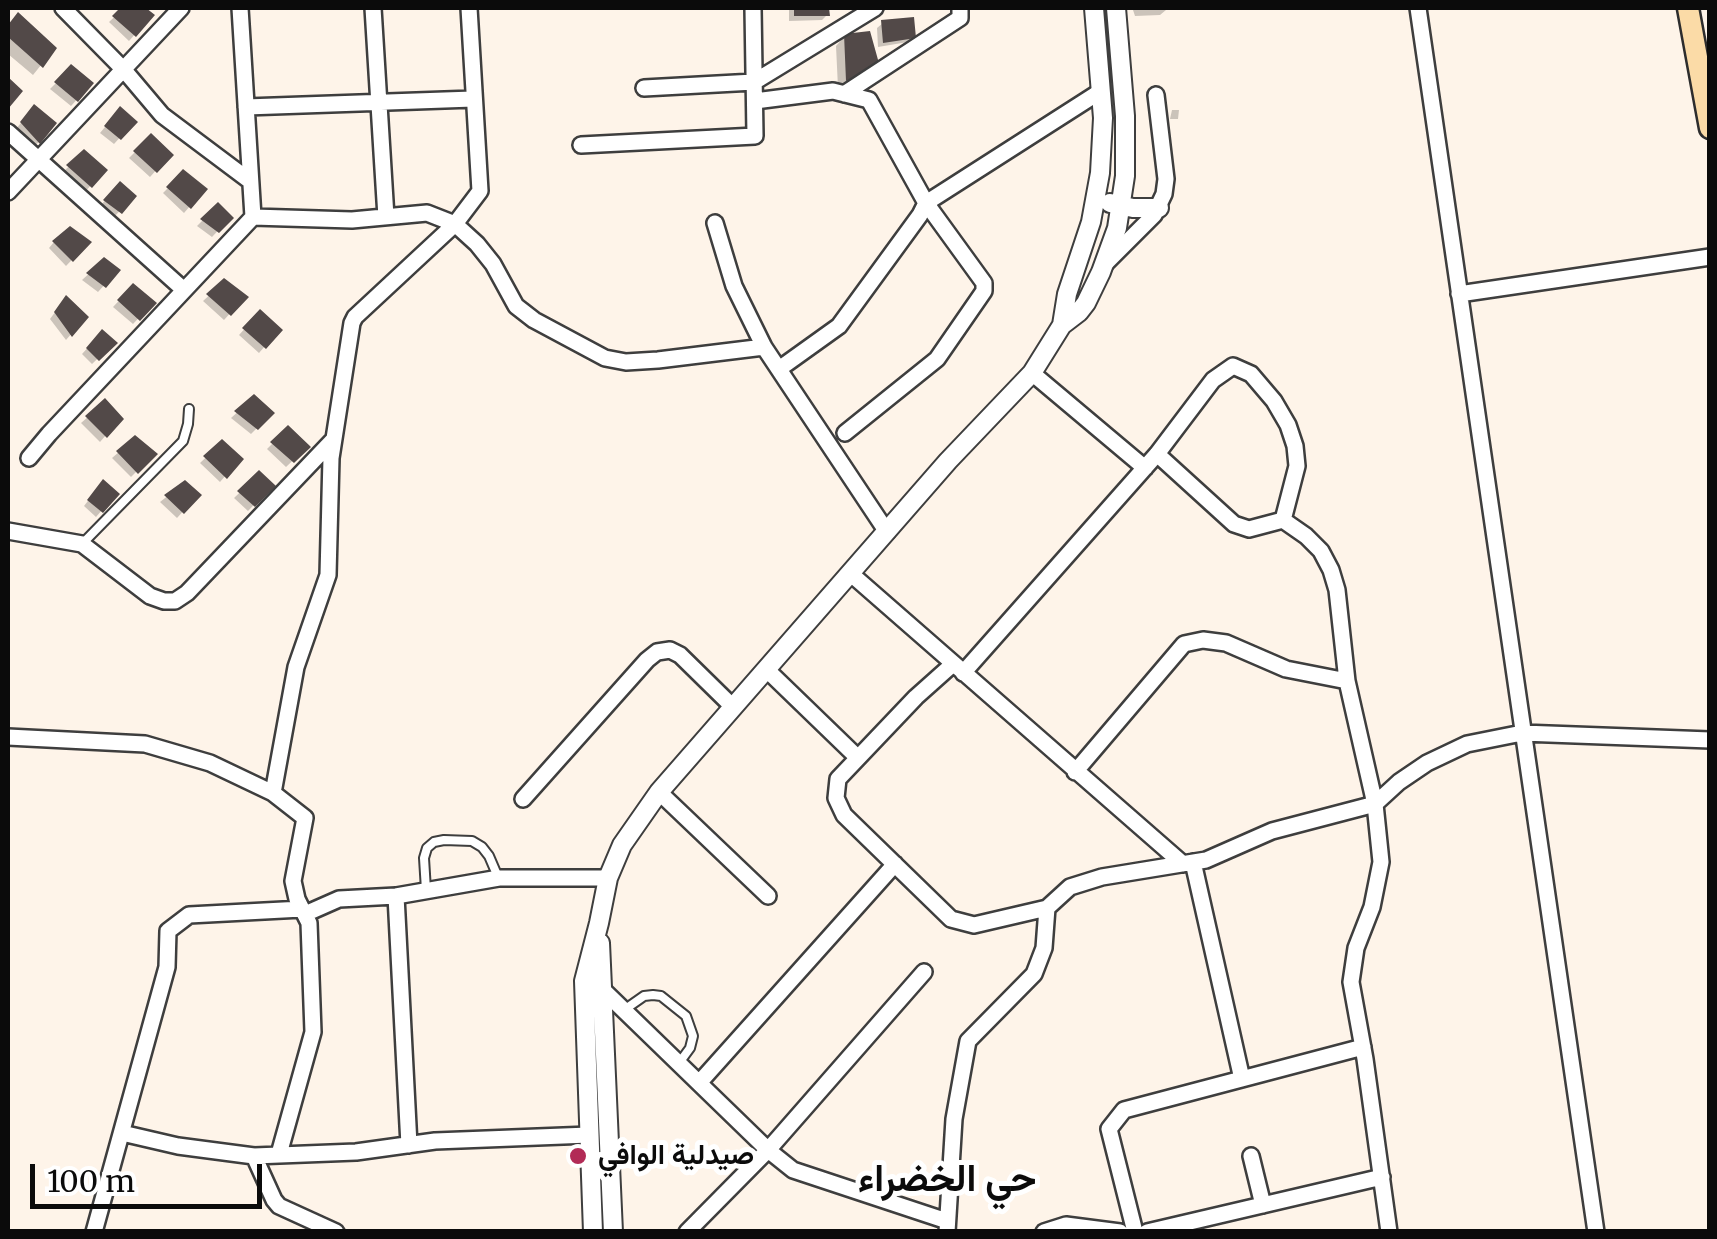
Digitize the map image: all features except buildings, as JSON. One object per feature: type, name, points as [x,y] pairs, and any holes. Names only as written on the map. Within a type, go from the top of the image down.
[{"type":"main road","points":[[1688,8],[1709,126]]},
{"type":"street","points":[[63,8],[162,115],[250,182]]},
{"type":"street","points":[[240,8],[254,217]]},
{"type":"street","points":[[373,8],[386,217]]},
{"type":"street","points":[[273,793],[296,667],[328,574],[331,458],[352,323],[455,224],[480,191],[469,8]]},
{"type":"street","points":[[581,146],[755,136],[753,8]]},
{"type":"street","points":[[644,88],[754,82],[875,8]]},
{"type":"street","points":[[844,94],[960,18],[960,8]]},
{"type":"street","points":[[1062,325],[1067,294],[1095,200],[1102,146],[1094,8]]},
{"type":"street","points":[[593,1232],[584,981],[608,878],[622,846],[658,792],[948,461],[1032,374],[1062,325],[1086,303],[1117,228],[1125,176],[1126,130],[1116,8]]},
{"type":"street","points":[[1418,8],[1596,1232]]},
{"type":"street","points":[[8,192],[178,9]]},
{"type":"street","points":[[755,101],[833,90],[869,100],[926,203],[984,283],[984,291],[938,359],[845,433]]},
{"type":"street","points":[[778,369],[839,326],[926,203],[1101,91]]},
{"type":"street","points":[[1105,264],[1159,208],[1164,194],[1166,178],[1156,95]]},
{"type":"street","points":[[246,107],[473,100]]},
{"type":"street","points":[[8,132],[184,290]]},
{"type":"street","points":[[1095,200],[1159,208]]},
{"type":"street","points":[[29,458],[254,217],[352,220],[427,213],[455,224],[493,264],[516,306],[534,320],[605,358],[626,362],[658,360],[764,348]]},
{"type":"street","points":[[715,223],[734,286],[764,348],[887,532]]},
{"type":"street","points":[[1460,294],[1710,256]]},
{"type":"street","points":[[1284,520],[1296,466],[1296,446],[1274,401],[1252,374],[1234,366],[1213,380],[1157,454],[958,668],[916,697],[838,779],[836,798],[844,814],[951,919],[974,925],[1047,908],[1070,887],[1102,876],[1206,860],[1272,831],[1374,804],[1427,763],[1467,744],[1522,733],[1710,740]]},
{"type":"street","points":[[1032,374],[1144,468]]},
{"type":"street","points":[[8,531],[82,544],[150,596],[175,601],[334,439]]},
{"type":"street","points":[[1157,454],[1234,524],[1250,528],[1284,520],[1306,536],[1320,551],[1337,590],[1347,680],[1374,804],[1381,862],[1350,982],[1389,1232]]},
{"type":"street","points":[[850,573],[1075,772],[1188,863],[1242,1079]]},
{"type":"street","points":[[1075,772],[1184,644],[1203,640],[1226,644],[1286,669],[1347,680]]},
{"type":"street","points":[[522,799],[657,652],[670,650],[680,655],[732,707]]},
{"type":"street","points":[[766,669],[858,758]]},
{"type":"street","points":[[8,737],[145,744],[210,763],[273,793],[305,818],[294,881],[308,922],[313,1032],[278,1154]]},
{"type":"street","points":[[658,792],[768,896]]},
{"type":"street","points":[[699,1082],[895,864]]},
{"type":"street","points":[[94,1232],[166,967],[168,931],[189,914],[303,912],[339,899],[396,896],[499,878],[608,878]]},
{"type":"street","points":[[396,896],[409,1144]]},
{"type":"street","points":[[602,989],[793,1170],[947,1226],[954,1118],[968,1041],[1034,974],[1044,948],[1047,908]]},
{"type":"street","points":[[599,923],[612,1232]]},
{"type":"street","points":[[688,1232],[768,1150],[924,972]]},
{"type":"street","points":[[1136,1232],[1109,1129],[1124,1110],[1363,1047]]},
{"type":"street","points":[[122,1133],[254,1156],[589,1134]]},
{"type":"street","points":[[254,1156],[279,1206],[336,1232]]},
{"type":"street","points":[[1251,1156],[1263,1205]]},
{"type":"street","points":[[1147,1232],[1382,1177]]},
{"type":"street","points":[[1044,1232],[1066,1225],[1120,1232]]},
{"type":"lane","points":[[82,544],[183,442],[189,409]]},
{"type":"lane","points":[[426,890],[426,848],[444,840],[472,841],[482,846],[499,878]]},
{"type":"lane","points":[[624,1010],[644,996],[653,995],[661,996],[686,1016],[693,1036],[679,1063]]},
{"type":"place","name":"صيدلية الوافي","points":[[578,1156]]},
{"type":"district","name":"حي الخضراء","points":[[947,1180]]}]
